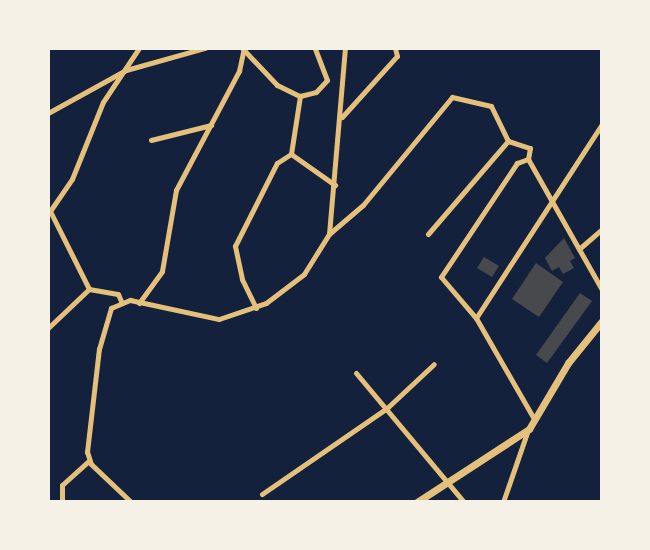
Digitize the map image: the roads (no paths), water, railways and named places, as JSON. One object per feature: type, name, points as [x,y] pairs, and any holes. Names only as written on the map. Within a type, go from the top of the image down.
[{"type":"street","points":[[89,289],[49,213],[72,179],[103,102],[139,48]]},
{"type":"street","points":[[48,113],[122,72],[163,56],[205,48]]},
{"type":"street","points":[[243,48],[277,86],[300,96],[316,92],[327,80],[315,48]]},
{"type":"street","points":[[139,303],[162,271],[176,190],[239,71],[243,48]]},
{"type":"street","points":[[329,234],[341,119],[345,48]]},
{"type":"street","points":[[341,119],[396,56],[396,48]]},
{"type":"street","points":[[256,308],[242,279],[235,246],[277,163],[291,154],[300,96]]},
{"type":"street","points":[[62,502],[62,485],[89,461],[99,349],[111,308],[121,301],[139,303],[202,319],[256,308],[283,294],[304,274],[329,234],[363,205],[452,97],[491,106],[508,141],[530,148],[528,159],[602,290]]},
{"type":"street","points":[[476,318],[550,199],[602,124]]},
{"type":"street","points":[[151,140],[211,125]]},
{"type":"street","points":[[428,234],[508,141]]},
{"type":"street","points":[[291,154],[335,185]]},
{"type":"street","points":[[528,159],[517,163],[441,277],[476,318],[534,419]]},
{"type":"street","points":[[579,249],[602,229]]},
{"type":"street","points":[[89,289],[118,294],[121,301]]},
{"type":"street","points":[[48,328],[89,289]]},
{"type":"street","points":[[503,502],[534,419],[602,321]]},
{"type":"street","points":[[262,494],[387,408],[434,364]]},
{"type":"street","points":[[356,373],[449,480],[464,502]]},
{"type":"street","points":[[417,502],[529,429]]},
{"type":"street","points":[[89,461],[131,502]]}]
